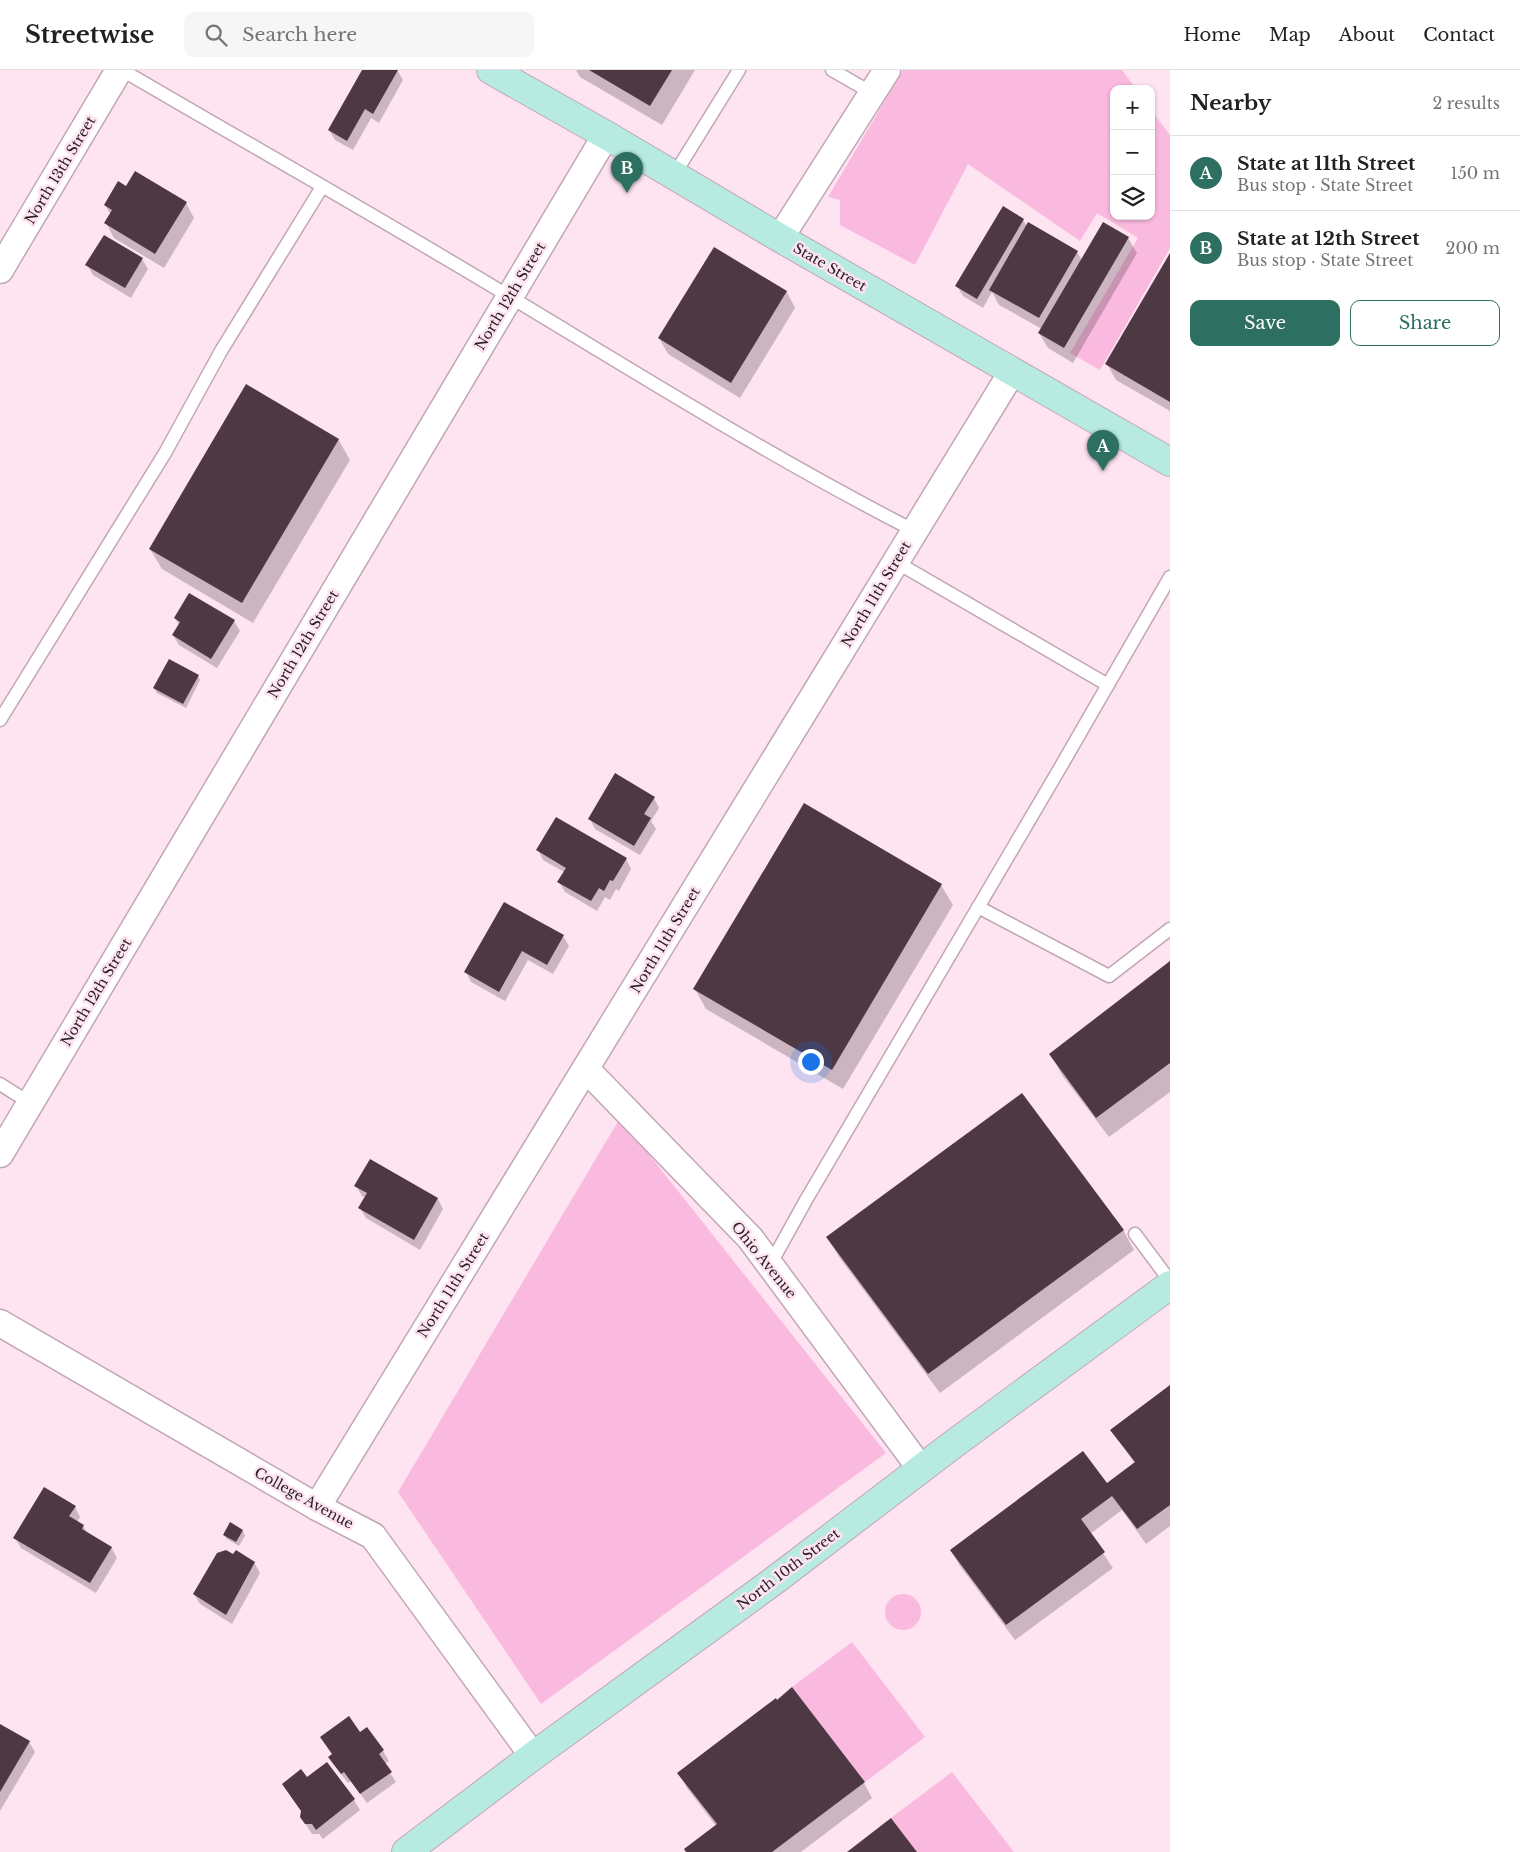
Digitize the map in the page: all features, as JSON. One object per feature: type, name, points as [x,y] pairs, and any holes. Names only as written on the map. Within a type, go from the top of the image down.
[{"type":"main road","name":"State Street","points":[[490,70],[606,135],[780,238],[1170,462]]},
{"type":"main road","name":"North 10th Street","points":[[406,1852],[533,1756],[772,1583],[920,1469],[1170,1285]]},
{"type":"street","name":"North 13th Street","points":[[0,270],[120,70]]},
{"type":"street","points":[[780,238],[887,70]]},
{"type":"street","name":"North 12th Street","points":[[0,1154],[606,135]]},
{"type":"street","name":"North 11th Street","points":[[317,1507],[1012,372]]},
{"type":"street","name":"Ohio Avenue","points":[[586,1069],[750,1238],[920,1469]]},
{"type":"street","name":"College Avenue","points":[[0,1323],[317,1507],[373,1536],[533,1756]]},
{"type":"lane","points":[[120,70],[510,297],[732,432],[814,479],[915,531]]},
{"type":"lane","points":[[674,175],[739,70]]},
{"type":"lane","points":[[832,70],[872,93]]},
{"type":"lane","points":[[0,720],[165,454],[221,351],[322,187]]},
{"type":"lane","points":[[896,562],[1108,685]]},
{"type":"lane","points":[[770,1265],[806,1200],[1170,577]]},
{"type":"lane","points":[[978,907],[1109,976],[1170,929]]},
{"type":"lane","points":[[0,1084],[30,1103]]},
{"type":"lane","points":[[1135,1234],[1170,1281]]},
{"type":"shaded area","points":[[903,70],[1122,70],[1133,85],[1110,85],[1110,220],[1155,220],[1155,115],[1170,135],[1170,248],[1100,370],[1070,353],[1138,238],[1097,213],[1080,241],[968,164],[915,265],[840,225],[840,200],[828,197]]},
{"type":"shaded area","points":[[620,1118],[886,1453],[541,1704],[398,1492]]},
{"type":"shaded area","points":[[903,1594],[915,1600],[921,1612],[915,1624],[903,1630],[891,1624],[885,1612],[891,1600]]},
{"type":"shaded area","points":[[852,1642],[925,1737],[865,1782],[792,1687]]},
{"type":"shaded area","points":[[952,1772],[1014,1852],[917,1852],[891,1818]]},
{"type":"building","points":[[362,70],[398,70],[373,114],[365,109],[347,141],[328,130]]},
{"type":"building","points":[[589,70],[672,70],[650,106]]},
{"type":"building","points":[[135,171],[187,202],[155,254],[104,223],[112,210],[104,205],[118,181],[126,186]]},
{"type":"building","points":[[1003,206],[1024,219],[977,299],[955,286]]},
{"type":"building","points":[[1028,222],[1078,251],[1039,318],[989,290]]},
{"type":"building","points":[[1103,222],[1129,237],[1064,348],[1038,333]]},
{"type":"building","points":[[104,235],[143,258],[125,288],[85,265]]},
{"type":"building","points":[[714,247],[787,291],[731,383],[658,338]]},
{"type":"building","points":[[1170,253],[1170,402],[1105,364]]},
{"type":"building","points":[[246,384],[339,439],[242,603],[149,549]]},
{"type":"building","points":[[189,593],[235,620],[211,659],[172,635],[180,622],[174,618]]},
{"type":"building","points":[[169,659],[199,675],[183,704],[153,688]]},
{"type":"building","points":[[615,773],[655,797],[644,814],[651,818],[634,846],[588,819]]},
{"type":"building","points":[[804,803],[942,884],[832,1070],[693,989]]},
{"type":"building","points":[[556,817],[627,858],[613,881],[610,880],[604,891],[599,888],[591,901],[557,882],[566,868],[536,850]]},
{"type":"building","points":[[504,902],[564,935],[547,965],[522,951],[499,992],[464,972]]},
{"type":"building","points":[[1170,961],[1170,1063],[1096,1118],[1049,1054]]},
{"type":"building","points":[[1022,1093],[1124,1230],[928,1374],[826,1237]]},
{"type":"building","points":[[370,1159],[438,1198],[414,1240],[358,1208],[367,1193],[354,1186]]},
{"type":"building","points":[[1170,1385],[1170,1505],[1137,1529],[1112,1496],[1081,1519],[1105,1552],[1006,1625],[950,1550],[1083,1451],[1107,1483],[1135,1462],[1110,1430]]},
{"type":"building","points":[[44,1487],[76,1506],[69,1516],[84,1525],[82,1529],[112,1547],[90,1583],[13,1538]]},
{"type":"building","points":[[230,1522],[243,1530],[236,1542],[223,1535]]},
{"type":"building","points":[[226,1550],[233,1554],[236,1550],[255,1562],[226,1615],[193,1594],[217,1553]]},
{"type":"building","points":[[792,1687],[865,1782],[772,1852],[686,1852],[684,1849],[717,1824],[677,1773]]},
{"type":"building","points":[[349,1716],[360,1732],[367,1727],[384,1750],[379,1754],[392,1772],[360,1794],[344,1772],[341,1774],[328,1757],[332,1754],[320,1737]]},
{"type":"building","points":[[0,1724],[30,1741],[0,1792]]},
{"type":"building","points":[[327,1762],[355,1799],[316,1830],[312,1824],[305,1824],[300,1817],[301,1811],[282,1784],[301,1769],[307,1777]]},
{"type":"building","points":[[891,1818],[917,1852],[847,1852]]},
{"type":"place","name":"State at 12th Street","points":[[627,193]]},
{"type":"place","name":"State at 11th Street","points":[[1103,471]]}]
